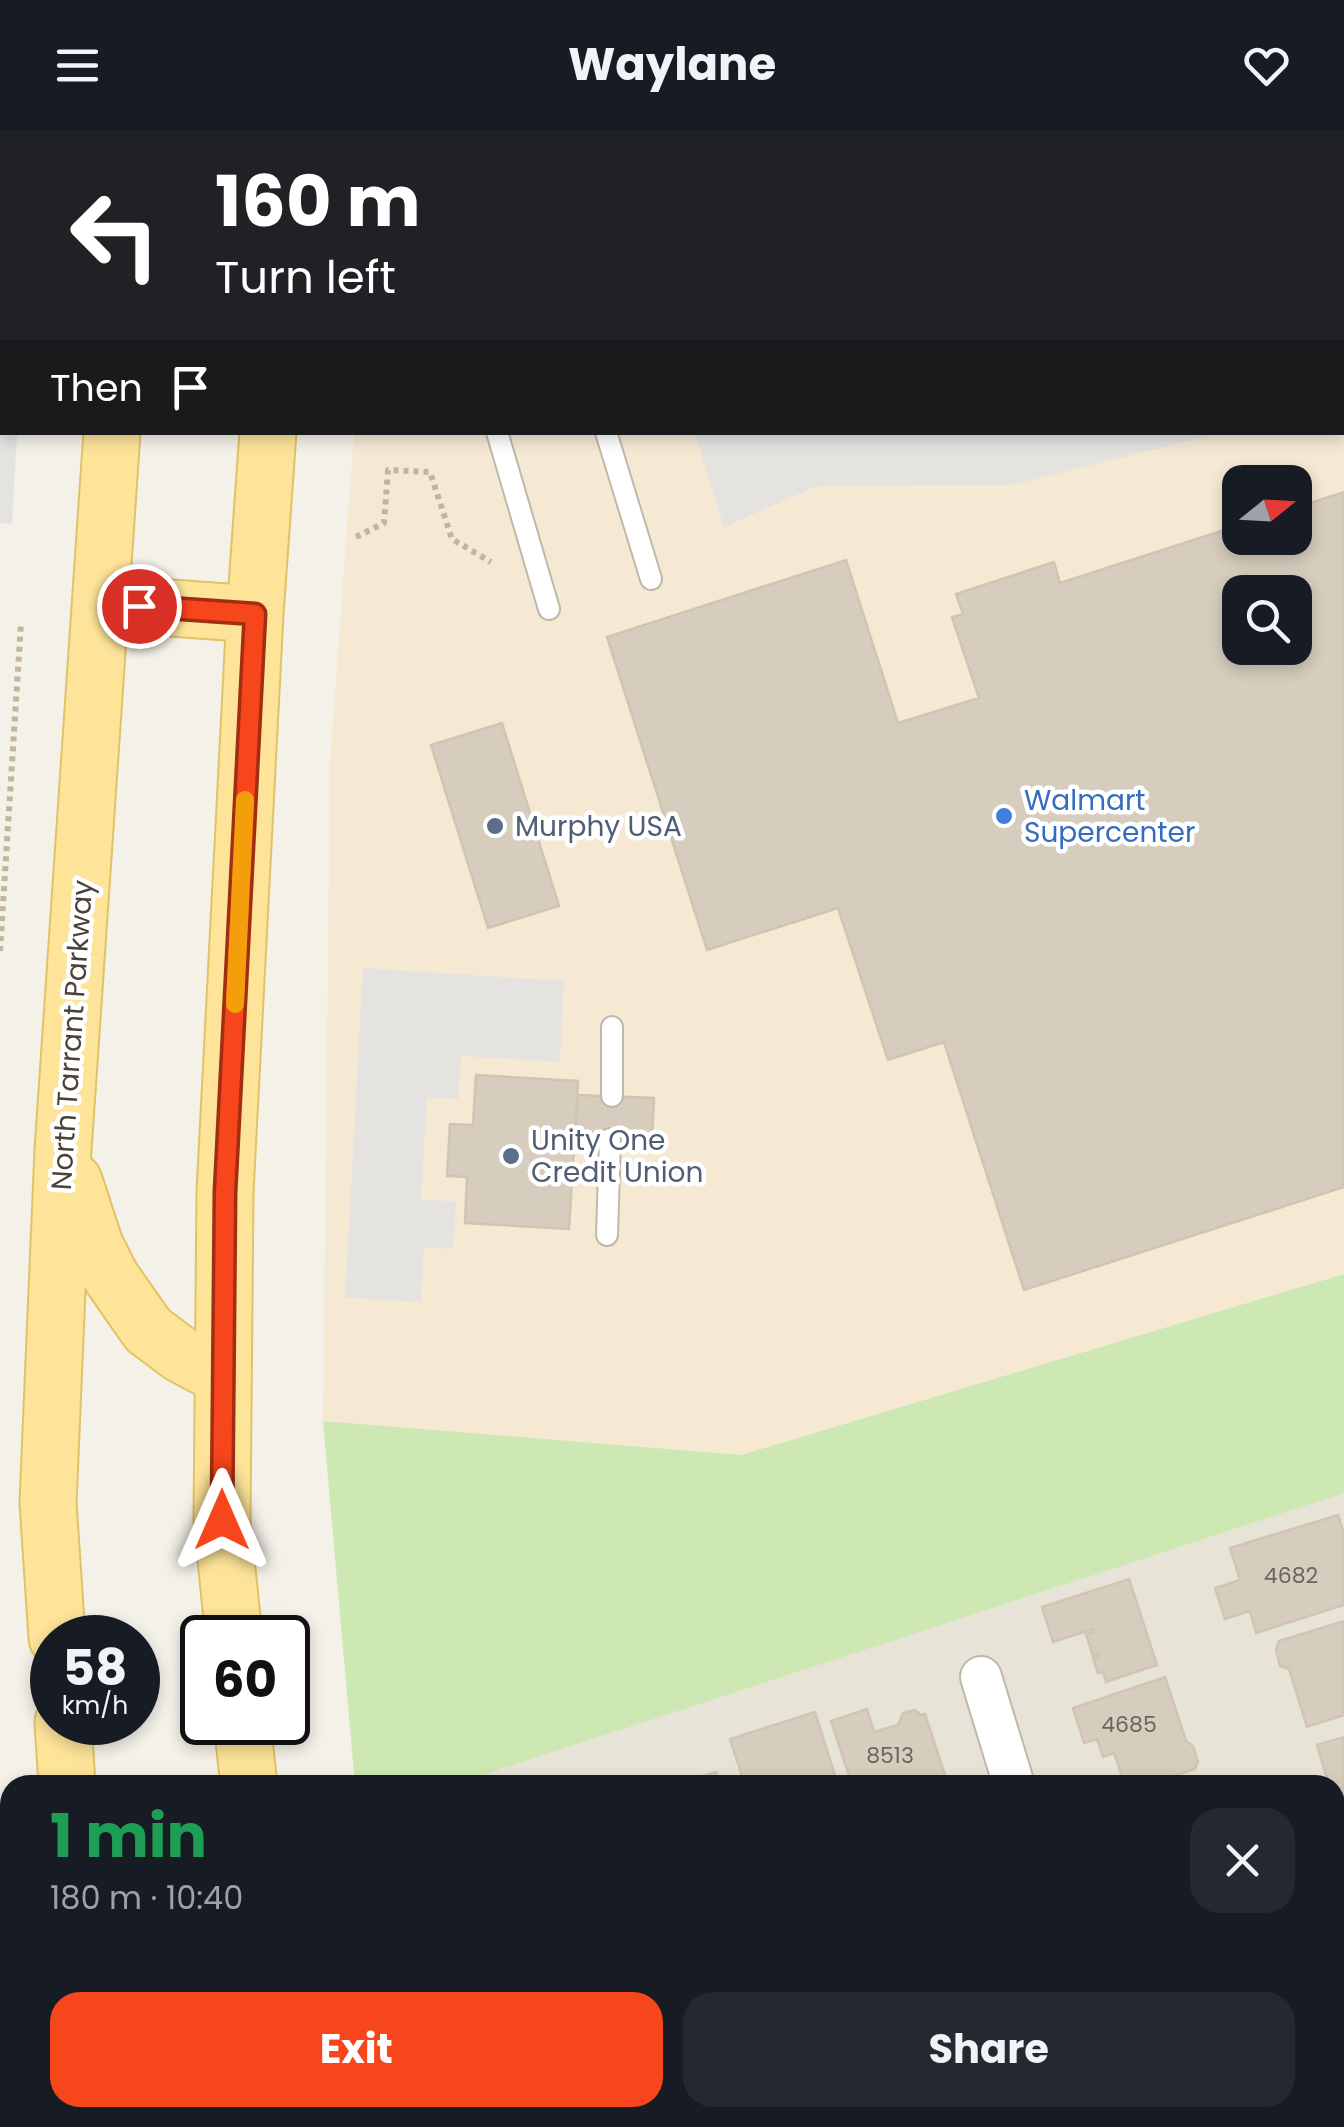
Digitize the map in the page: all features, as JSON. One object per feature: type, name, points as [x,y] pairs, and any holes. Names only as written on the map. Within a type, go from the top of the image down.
[{"type":"main road","name":"North Tarrant Parkway","points":[[55,1615],[48,1502],[63,1150],[112,435]]},
{"type":"main road","points":[[232,1615],[222,1520],[225,1192],[268,435]]},
{"type":"main road","points":[[100,602],[255,614]]},
{"type":"main road","points":[[63,1150],[103,1261],[148,1330],[180,1354],[223,1377]]},
{"type":"main road","points":[[65,1745],[67,1775]]},
{"type":"main road","points":[[245,1745],[248,1775]]},
{"type":"street","points":[[981,1677],[1011,1775]]},
{"type":"lane","points":[[498,435],[548,609]]},
{"type":"lane","points":[[607,435],[651,579]]},
{"type":"lane","points":[[612,1027],[612,1096]]},
{"type":"lane","points":[[607,1236],[610,1139]]},
{"type":"path","points":[[356,538],[384,523],[388,470],[430,472],[452,539],[491,562]]},
{"type":"path","points":[[0,952],[21,623]]},
{"type":"shaded area","points":[[0,435],[17,435],[12,524],[0,523]]},
{"type":"shaded area","points":[[354,435],[1344,435],[1344,1274],[714,1463],[323,1421],[330,761]]},
{"type":"shaded area","points":[[696,435],[1209,436],[1012,485],[817,486],[724,527]]},
{"type":"shaded area","points":[[363,968],[564,981],[560,1062],[461,1056],[458,1099],[427,1097],[421,1199],[456,1202],[453,1249],[424,1248],[421,1302],[345,1298]]},
{"type":"shaded area","points":[[1344,1492],[1344,1775],[482,1775]]},
{"type":"green space","points":[[1344,1274],[1344,1493],[483,1775],[354,1775],[323,1421],[741,1455]]},
{"type":"building","name":"Walmart Supercenter","points":[[1344,492],[1344,1187],[1024,1290],[944,1042],[888,1060],[838,908],[707,950],[607,637],[846,560],[898,723],[979,698],[952,617],[963,614],[956,594],[1054,562],[1060,583],[1222,531],[1222,555],[1312,555],[1312,502]]},
{"type":"building","name":"Murphy USA","points":[[502,723],[559,906],[488,928],[431,745]]},
{"type":"building","name":"Unity One Credit Union","points":[[476,1075],[578,1081],[569,1229],[465,1223],[467,1177],[447,1176],[450,1124],[473,1125]]},
{"type":"building","points":[[578,1095],[654,1098],[652,1141],[575,1137]]},
{"type":"building","points":[[1338,1515],[1344,1533],[1344,1605],[1256,1633],[1250,1611],[1225,1619],[1215,1588],[1240,1580],[1230,1548]]},
{"type":"building","points":[[1129,1579],[1157,1665],[1106,1682],[1093,1658],[1099,1654],[1093,1656],[1086,1634],[1093,1629],[1053,1642],[1042,1607]]},
{"type":"building","points":[[1344,1621],[1344,1715],[1307,1727],[1289,1669],[1280,1666],[1276,1650],[1279,1641]]},
{"type":"building","points":[[1165,1677],[1186,1741],[1193,1746],[1198,1762],[1195,1769],[1177,1775],[1122,1775],[1114,1753],[1103,1757],[1097,1739],[1084,1743],[1073,1708]]},
{"type":"building","points":[[867,1709],[874,1732],[898,1725],[903,1713],[915,1710],[925,1714],[945,1775],[849,1775],[831,1721]]},
{"type":"building","points":[[815,1712],[835,1775],[742,1775],[730,1739]]},
{"type":"building","points":[[1344,1737],[1344,1775],[1326,1775],[1317,1745]]},
{"type":"slow traffic","points":[[235,1004],[245,800]]},
{"type":"place","name":"Walmart Supercenter","points":[[1004,816]]},
{"type":"place","name":"Murphy USA","points":[[495,826]]},
{"type":"place","name":"Unity One Credit Union","points":[[511,1156]]},
{"type":"route","points":[[139,606],[255,614],[225,1192],[222,1520]]}]
